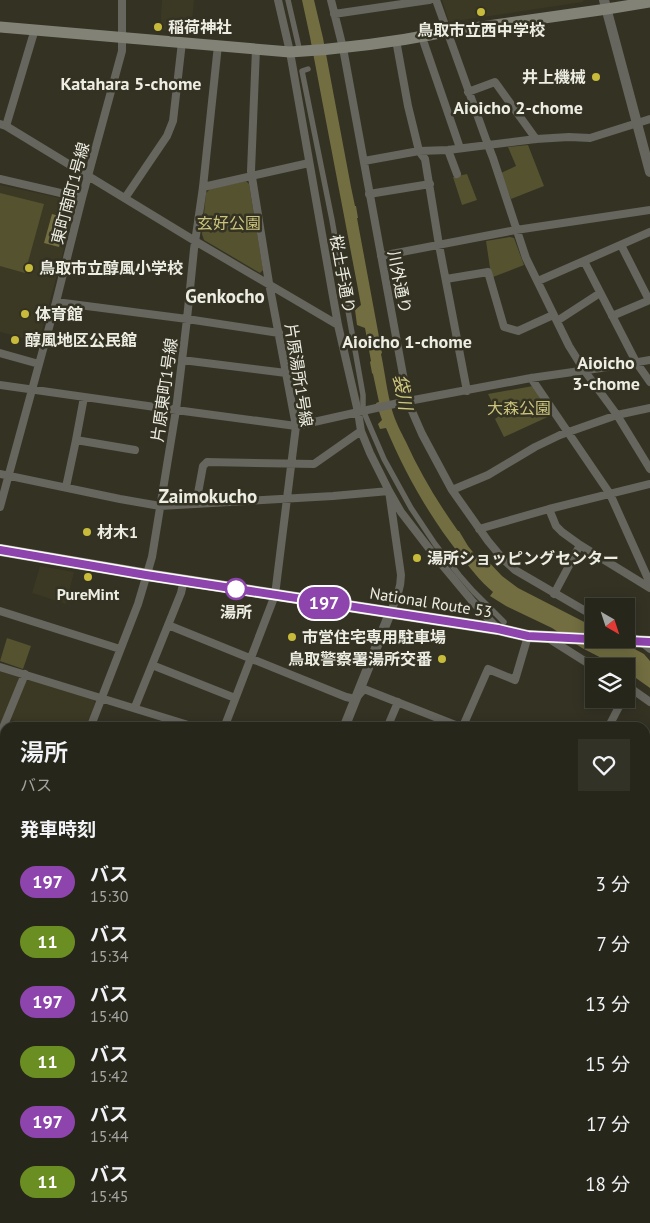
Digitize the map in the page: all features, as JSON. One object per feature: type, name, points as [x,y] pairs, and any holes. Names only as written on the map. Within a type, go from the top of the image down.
[{"type":"highway","name":"National Route 53","points":[[0,550],[390,613],[501,625],[528,636],[585,636]]},
{"type":"highway","name":"National Route 53","points":[[635,640],[647,644]]},
{"type":"main road","points":[[0,27],[298,52],[396,40],[605,5],[650,2]]},
{"type":"street","name":"東町南町1号線","points":[[0,507],[122,50],[122,0]]},
{"type":"street","name":"桜土手通り","points":[[278,0],[298,52],[338,325],[364,410],[361,431],[370,453],[401,512],[473,602],[501,625]]},
{"type":"street","points":[[288,0],[298,52]]},
{"type":"street","name":"川外通り","points":[[331,0],[338,48],[364,161],[406,402],[452,490],[503,559],[515,570],[585,611]]},
{"type":"street","points":[[334,14],[429,0]]},
{"type":"street","points":[[436,0],[493,158],[526,258],[569,346],[584,370],[618,415],[650,469]]},
{"type":"street","points":[[605,5],[650,172]]},
{"type":"street","points":[[35,29],[3,125],[338,325]]},
{"type":"street","points":[[396,40],[408,106],[419,151],[425,159],[439,245],[467,391]]},
{"type":"street","points":[[125,198],[167,136],[173,121],[182,42]]},
{"type":"street","points":[[424,43],[460,148]]},
{"type":"street","name":"片原東町1号線","points":[[92,722],[138,604],[152,557],[176,410],[188,319],[195,241],[204,188],[218,45]]},
{"type":"street","name":"片原湯所1号線","points":[[226,722],[275,595],[296,426],[251,177],[256,49]]},
{"type":"street","points":[[308,69],[302,71],[314,159],[363,395],[364,410],[403,499],[453,568],[501,625]]},
{"type":"street","points":[[468,92],[495,82],[536,139]]},
{"type":"street","points":[[364,161],[419,151],[448,150],[536,139],[590,138],[650,119]]},
{"type":"street","points":[[448,150],[457,174]]},
{"type":"street","points":[[204,188],[314,159]]},
{"type":"street","points":[[0,179],[82,198]]},
{"type":"street","points":[[369,194],[430,184]]},
{"type":"street","points":[[381,256],[516,230],[650,210]]},
{"type":"street","points":[[538,280],[650,232]]},
{"type":"street","points":[[612,316],[649,300],[621,245]]},
{"type":"street","points":[[584,261],[636,362],[650,382]]},
{"type":"street","points":[[446,279],[488,272],[504,327],[518,331],[555,318],[600,293]]},
{"type":"street","points":[[56,302],[279,333]]},
{"type":"street","points":[[0,353],[38,364]]},
{"type":"street","points":[[182,360],[286,373]]},
{"type":"street","points":[[0,385],[296,426],[364,410],[531,378],[650,360]]},
{"type":"street","points":[[531,378],[610,494],[650,583]]},
{"type":"street","points":[[66,488],[84,397]]},
{"type":"street","points":[[452,490],[488,475],[535,447],[568,432],[618,415],[650,408]]},
{"type":"street","points":[[196,504],[203,466],[207,462],[314,464],[361,431]]},
{"type":"street","points":[[76,440],[135,450]]},
{"type":"street","points":[[0,474],[160,506],[389,491],[401,585],[346,722]]},
{"type":"street","points":[[479,529],[549,509],[650,484]]},
{"type":"street","points":[[549,509],[557,528],[580,545],[650,588]]},
{"type":"street","points":[[554,594],[580,545]]},
{"type":"street","points":[[135,708],[181,593],[184,580]]},
{"type":"street","points":[[0,611],[120,649]]},
{"type":"street","points":[[168,626],[355,699]]},
{"type":"street","points":[[464,722],[488,669],[515,680],[528,636]]},
{"type":"street","points":[[544,636],[585,661]]},
{"type":"street","points":[[152,665],[236,698]]},
{"type":"street","points":[[0,667],[179,722]]},
{"type":"street","points":[[5,722],[25,674]]},
{"type":"street","points":[[355,699],[364,689],[446,722]]},
{"type":"street","points":[[635,693],[650,702]]},
{"type":"street","points":[[390,722],[398,702]]},
{"type":"street","points":[[611,722],[618,708]]},
{"type":"shaded area","points":[[162,0],[194,0],[191,33],[160,30]]},
{"type":"shaded area","points":[[302,0],[314,0],[356,206],[390,403],[396,422],[417,465],[443,510],[480,561],[485,558],[502,576],[518,588],[585,622],[585,648],[633,648],[644,654],[650,661],[650,688],[635,677],[635,658],[601,658],[582,648],[552,628],[506,606],[490,596],[493,592],[479,579],[428,510],[401,461],[386,428],[380,429],[378,424],[382,420],[376,403],[379,402],[365,328],[357,325],[355,310],[361,305]]},
{"type":"shaded area","name":"鳥取市立西中学校","points":[[442,0],[584,0],[583,2],[449,22]]},
{"type":"shaded area","name":"鳥取市立醇風小学校","points":[[0,185],[74,201],[76,204],[39,342],[0,332]]},
{"type":"shaded area","points":[[52,214],[66,218],[59,247],[44,243]]},
{"type":"shaded area","points":[[40,566],[74,572],[66,604],[32,593]]},
{"type":"shaded area","points":[[0,671],[19,677],[20,680],[29,680],[94,700],[95,703],[88,722],[17,722],[10,719],[7,722],[0,722]]},
{"type":"green space","points":[[528,145],[544,186],[511,199],[501,173],[516,166],[508,147]]},
{"type":"green space","points":[[467,174],[477,200],[462,205],[453,177]]},
{"type":"green space","name":"玄好公園","points":[[246,181],[249,184],[263,270],[260,273],[204,240],[202,234],[206,193],[210,189]]},
{"type":"green space","points":[[0,193],[44,204],[25,273],[0,266]]},
{"type":"green space","points":[[514,238],[524,265],[493,277],[486,241]]},
{"type":"green space","name":"大森公園","points":[[533,386],[552,415],[504,437],[495,419],[499,416],[488,394]]},
{"type":"green space","points":[[7,638],[31,646],[23,669],[0,661]]},
{"type":"bus line","name":"197","points":[[0,550],[146,575],[498,629],[528,636],[650,642]]},
{"type":"place","name":"鳥取市立西中学校","points":[[481,12]]},
{"type":"place","name":"稲荷神社","points":[[158,27]]},
{"type":"place","name":"井上機械","points":[[596,77]]},
{"type":"place","name":"鳥取市立醇風小学校","points":[[29,268]]},
{"type":"place","name":"体育館","points":[[25,314]]},
{"type":"place","name":"醇風地区公民館","points":[[15,340]]},
{"type":"place","name":"材木1","points":[[87,532]]},
{"type":"place","name":"湯所ショッピングセンター","points":[[417,558]]},
{"type":"place","name":"PureMint","points":[[88,577]]},
{"type":"place","name":"湯所","points":[[236,589]]},
{"type":"place","name":"市営住宅専用駐車場","points":[[292,637]]},
{"type":"place","name":"鳥取警察署湯所交番","points":[[442,659]]},
{"type":"district","name":"Katahara 5-chome","points":[[131,83]]},
{"type":"district","name":"Aioicho 2-chome","points":[[518,107]]},
{"type":"district","name":"Genkocho","points":[[225,296]]},
{"type":"district","name":"Aioicho 1-chome","points":[[407,341]]},
{"type":"district","name":"Aioicho 3-chome","points":[[606,372]]},
{"type":"district","name":"Zaimokucho","points":[[208,496]]},
{"type":"water label","name":"袋川","points":[[403,392]]}]
